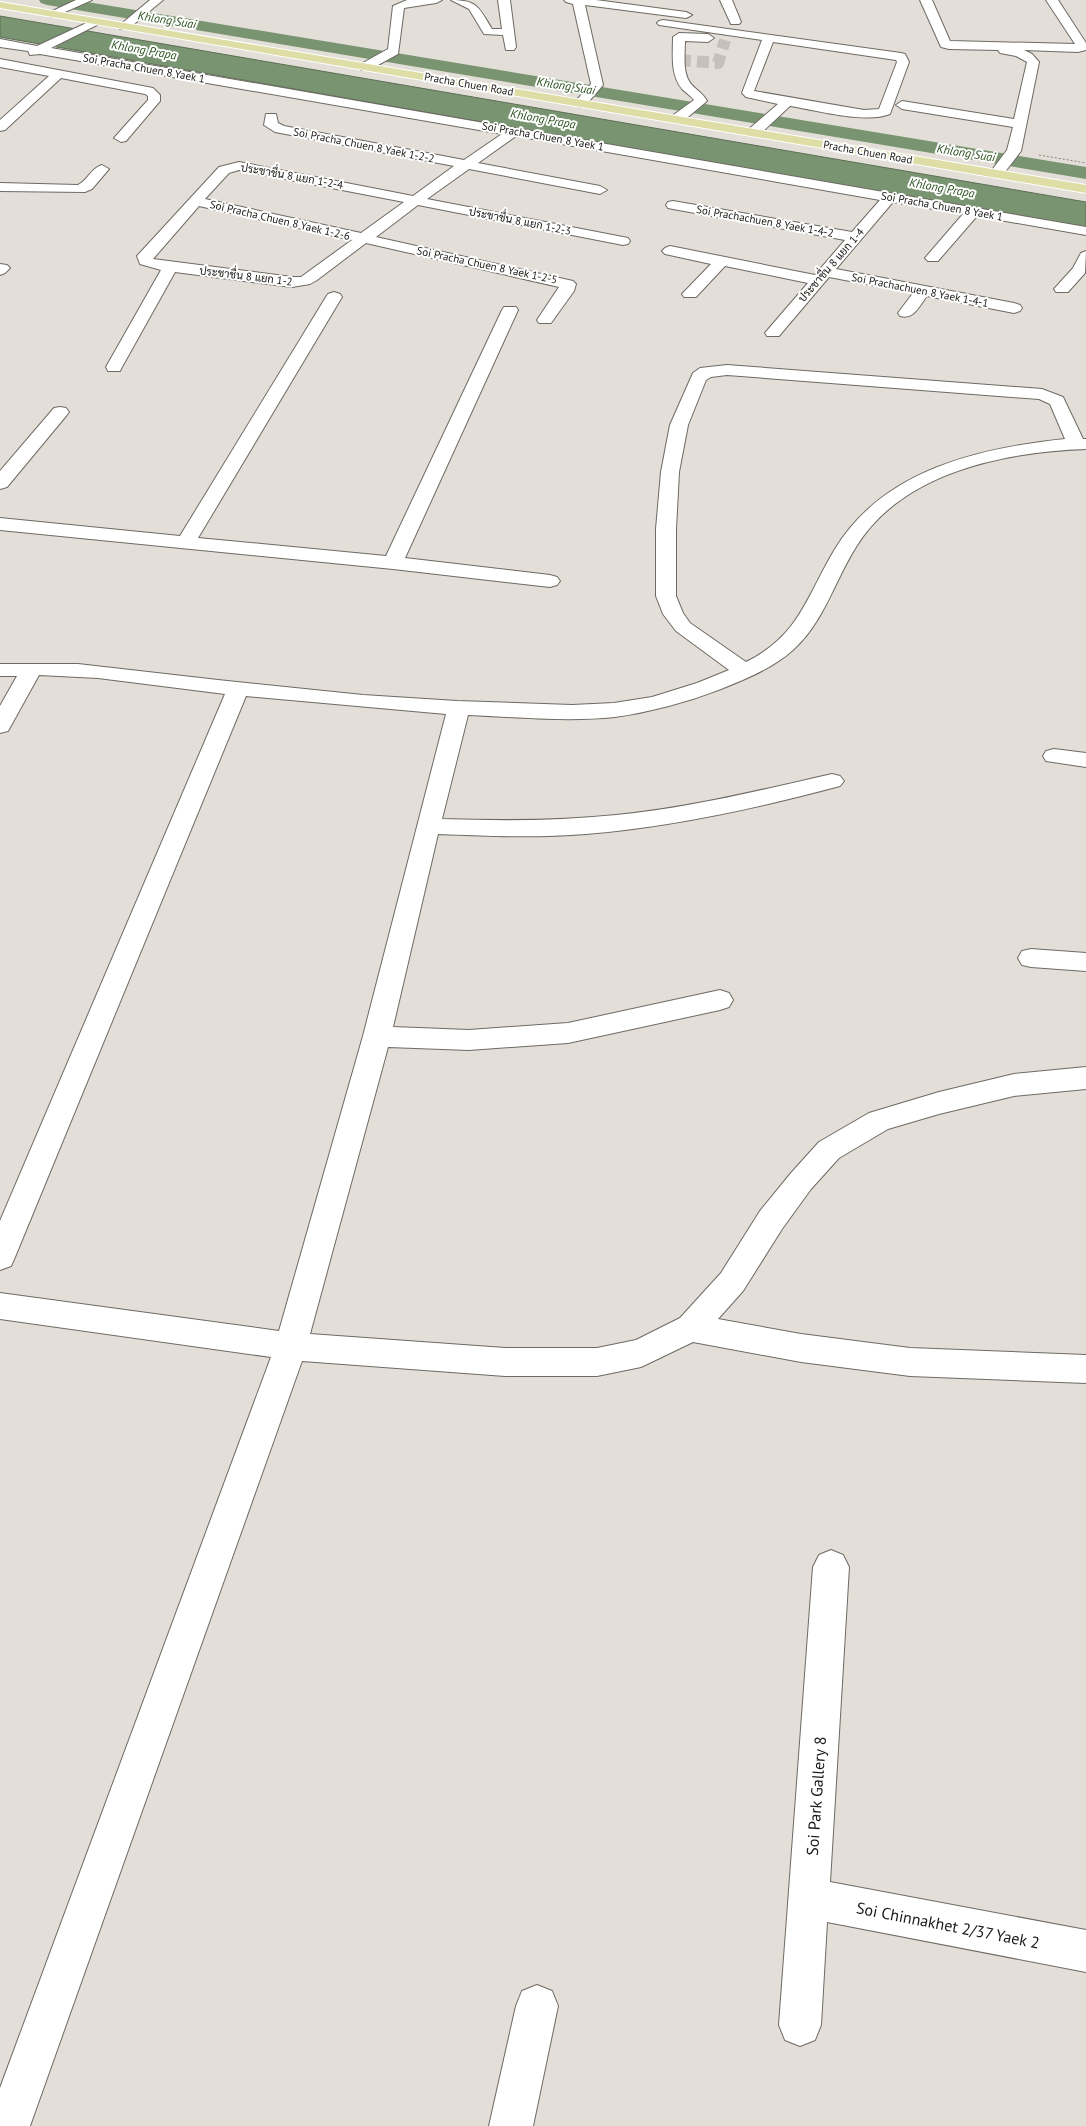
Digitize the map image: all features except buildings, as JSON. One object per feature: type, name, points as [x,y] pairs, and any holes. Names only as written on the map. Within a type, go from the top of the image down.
[{"type":"main road","name":"Pracha Chuen Road","points":[[0,5],[95,22],[129,23],[370,64],[588,95],[682,116],[999,169],[1086,189]]},
{"type":"street","points":[[52,14],[85,0]]},
{"type":"street","points":[[129,23],[157,0]]},
{"type":"street","points":[[370,64],[394,51],[399,6],[408,3],[436,0]]},
{"type":"street","points":[[457,0],[473,7],[488,32],[508,32]]},
{"type":"street","points":[[504,0],[510,47]]},
{"type":"street","points":[[588,95],[597,85],[576,0],[735,22],[770,32],[901,57],[903,60],[888,104],[882,113],[864,114],[787,102],[748,93],[770,32]]},
{"type":"street","points":[[926,0],[945,44],[1078,48],[1083,46],[1052,0]]},
{"type":"street","points":[[727,1],[735,22]]},
{"type":"street","points":[[2,64],[95,22]]},
{"type":"street","points":[[663,23],[770,32]]},
{"type":"street","points":[[682,116],[699,103],[699,97],[685,85],[683,79],[680,66],[679,36],[725,40]]},
{"type":"street","name":"Soi Pracha Chuen 8 Yaek 1","points":[[0,43],[41,48],[1086,231]]},
{"type":"street","points":[[980,46],[1022,53],[1031,58],[1033,62],[1014,150],[999,169]]},
{"type":"street","points":[[2,64],[148,91],[154,95],[154,101],[121,138]]},
{"type":"street","points":[[0,127],[58,74]]},
{"type":"street","points":[[757,129],[787,102]]},
{"type":"street","points":[[902,106],[1020,124]]},
{"type":"street","name":"Soi Pracha Chuen 8 Yaek 1-2-2","points":[[271,117],[271,125],[280,128],[466,164]]},
{"type":"street","name":"ประชาชื่น 8 แยก 1-2","points":[[145,256],[146,262],[170,266],[292,282],[305,281],[466,164],[515,131]]},
{"type":"street","points":[[466,164],[600,190]]},
{"type":"street","name":"ประชาชื่น 8 แยก 1-2-4","points":[[145,256],[224,170],[239,166],[417,200]]},
{"type":"street","points":[[0,187],[80,189],[87,186],[102,169]]},
{"type":"street","name":"ประชาชื่น 8 แยก 1-4","points":[[773,333],[890,197]]},
{"type":"street","name":"ประชาชื่น 8 แยก 1-2-3","points":[[417,200],[623,241]]},
{"type":"street","name":"Soi Pracha Chuen 8 Yaek 1-2-6","points":[[196,201],[364,238]]},
{"type":"street","name":"Soi Prachachuen 8 Yaek 1-4-2","points":[[673,205],[856,236]]},
{"type":"street","points":[[933,258],[974,211]]},
{"type":"street","name":"Soi Pracha Chuen 8 Yaek 1-2-5","points":[[364,238],[568,284],[566,291],[545,320]]},
{"type":"street","name":"Soi Prachachuen 8 Yaek 1-4-1","points":[[670,251],[722,261],[923,290],[1014,308]]},
{"type":"street","points":[[1062,289],[1080,270],[1086,256]]},
{"type":"street","points":[[690,294],[722,261]]},
{"type":"street","points":[[114,367],[170,266]]},
{"type":"street","points":[[906,313],[923,290]]},
{"type":"street","points":[[186,542],[334,297]]},
{"type":"street","points":[[393,563],[510,310]]},
{"type":"street","points":[[0,670],[77,670],[238,689],[459,708],[568,712],[612,710],[653,704],[745,672],[785,647],[800,630],[818,604],[832,571],[854,535],[885,504],[922,480],[968,463],[1007,453],[1081,444],[1057,401],[1042,394],[789,374],[727,370],[706,372],[699,377],[679,425],[674,453],[666,529],[666,596],[672,614],[683,627],[745,672]]},
{"type":"street","points":[[0,482],[60,412]]},
{"type":"street","points":[[0,524],[393,563],[550,581]]},
{"type":"street","points":[[0,726],[32,669]]},
{"type":"street","points":[[0,1257],[238,689]]},
{"type":"street","points":[[8,2126],[290,1346],[377,1036],[459,708]]},
{"type":"street","points":[[1054,756],[1086,760]]},
{"type":"street","points":[[428,826],[515,830],[588,826],[702,810],[832,781]]},
{"type":"street","points":[[1031,958],[1086,962]]},
{"type":"street","points":[[377,1036],[469,1040],[568,1033],[720,1000]]},
{"type":"street","points":[[0,1306],[290,1346],[505,1362],[597,1362],[642,1353],[691,1328],[732,1282],[771,1220],[801,1181],[829,1150],[879,1121],[939,1103],[1014,1085],[1086,1078]]},
{"type":"street","points":[[691,1328],[801,1348],[910,1362],[1086,1369]]},
{"type":"street","name":"Soi Park Gallery 8","points":[[800,2025],[831,1567]]},
{"type":"street","name":"Soi Chinnakhet 2/37 Yaek 2","points":[[810,1898],[1086,1951]]},
{"type":"street","points":[[511,2126],[537,2006]]},
{"type":"water","name":"Khlong Prapa","points":[[0,16],[1086,202],[1086,229],[0,37]]},
{"type":"waterway","name":"Khlong Suai","points":[[47,0],[1086,173]]},
{"type":"tunnel","points":[[679,60],[718,63],[725,40]]}]
